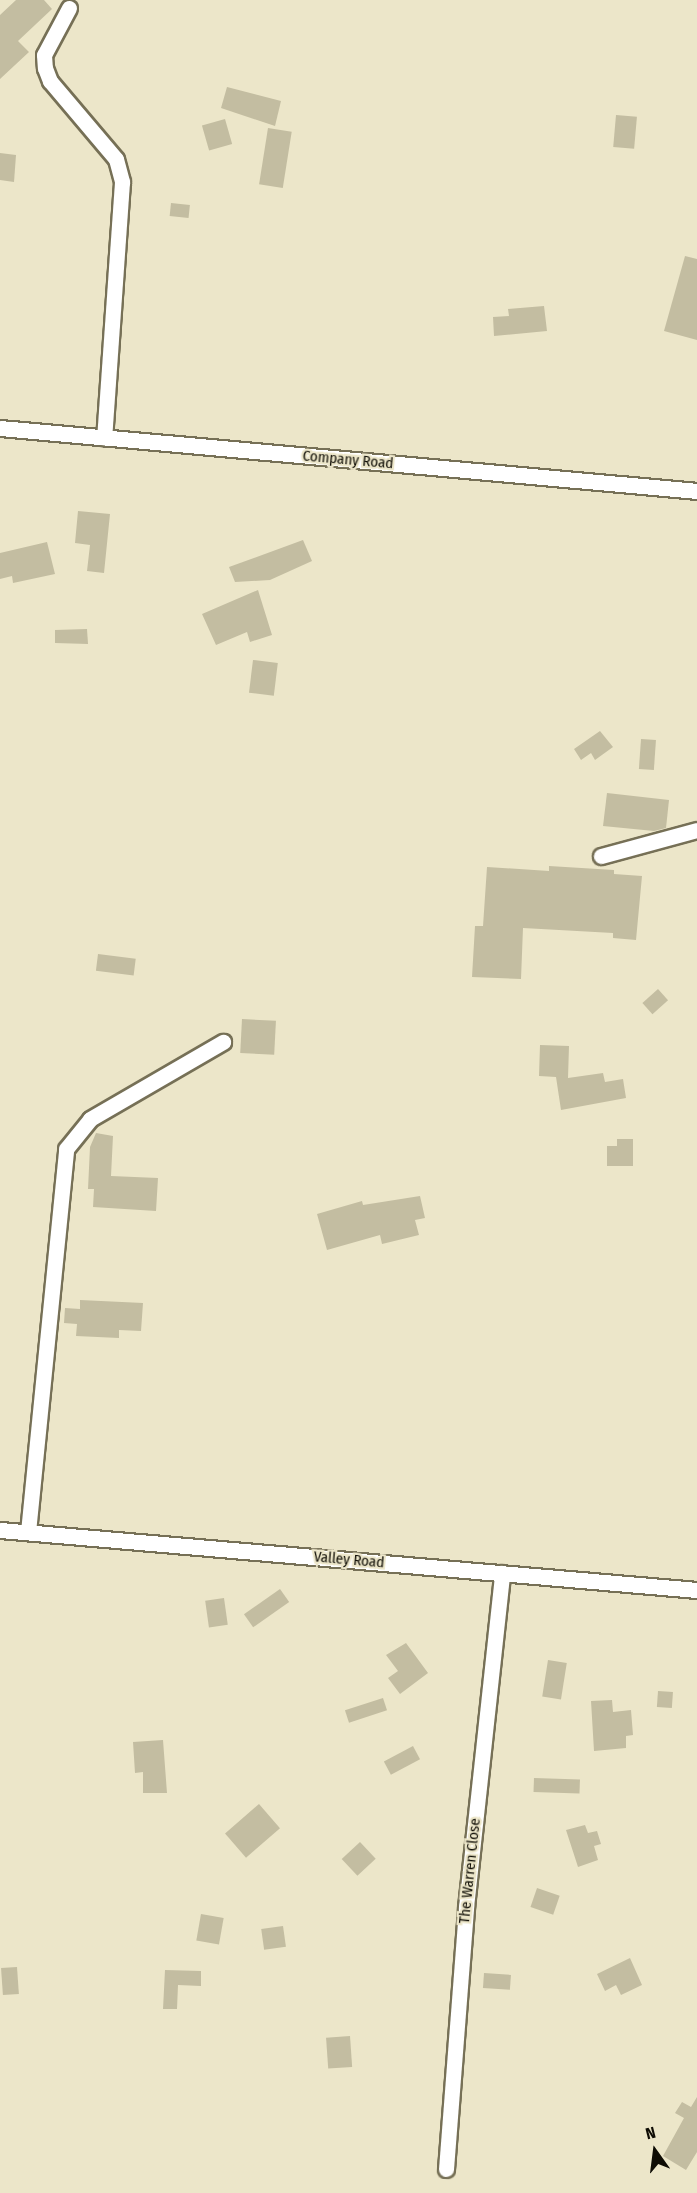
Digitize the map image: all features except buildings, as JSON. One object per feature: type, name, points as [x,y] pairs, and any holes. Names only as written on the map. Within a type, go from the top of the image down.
[{"type":"street","points":[[69,8],[44,55],[47,76],[106,144],[122,182],[104,437]]},
{"type":"street","name":"Company Road","points":[[0,428],[697,491]]},
{"type":"street","points":[[601,856],[697,830]]},
{"type":"street","points":[[28,1532],[66,1149],[90,1119],[223,1042]]},
{"type":"street","name":"Valley Road","points":[[0,1530],[697,1590]]},
{"type":"street","name":"The Warren Close","points":[[446,2169],[466,1907],[502,1573]]}]
